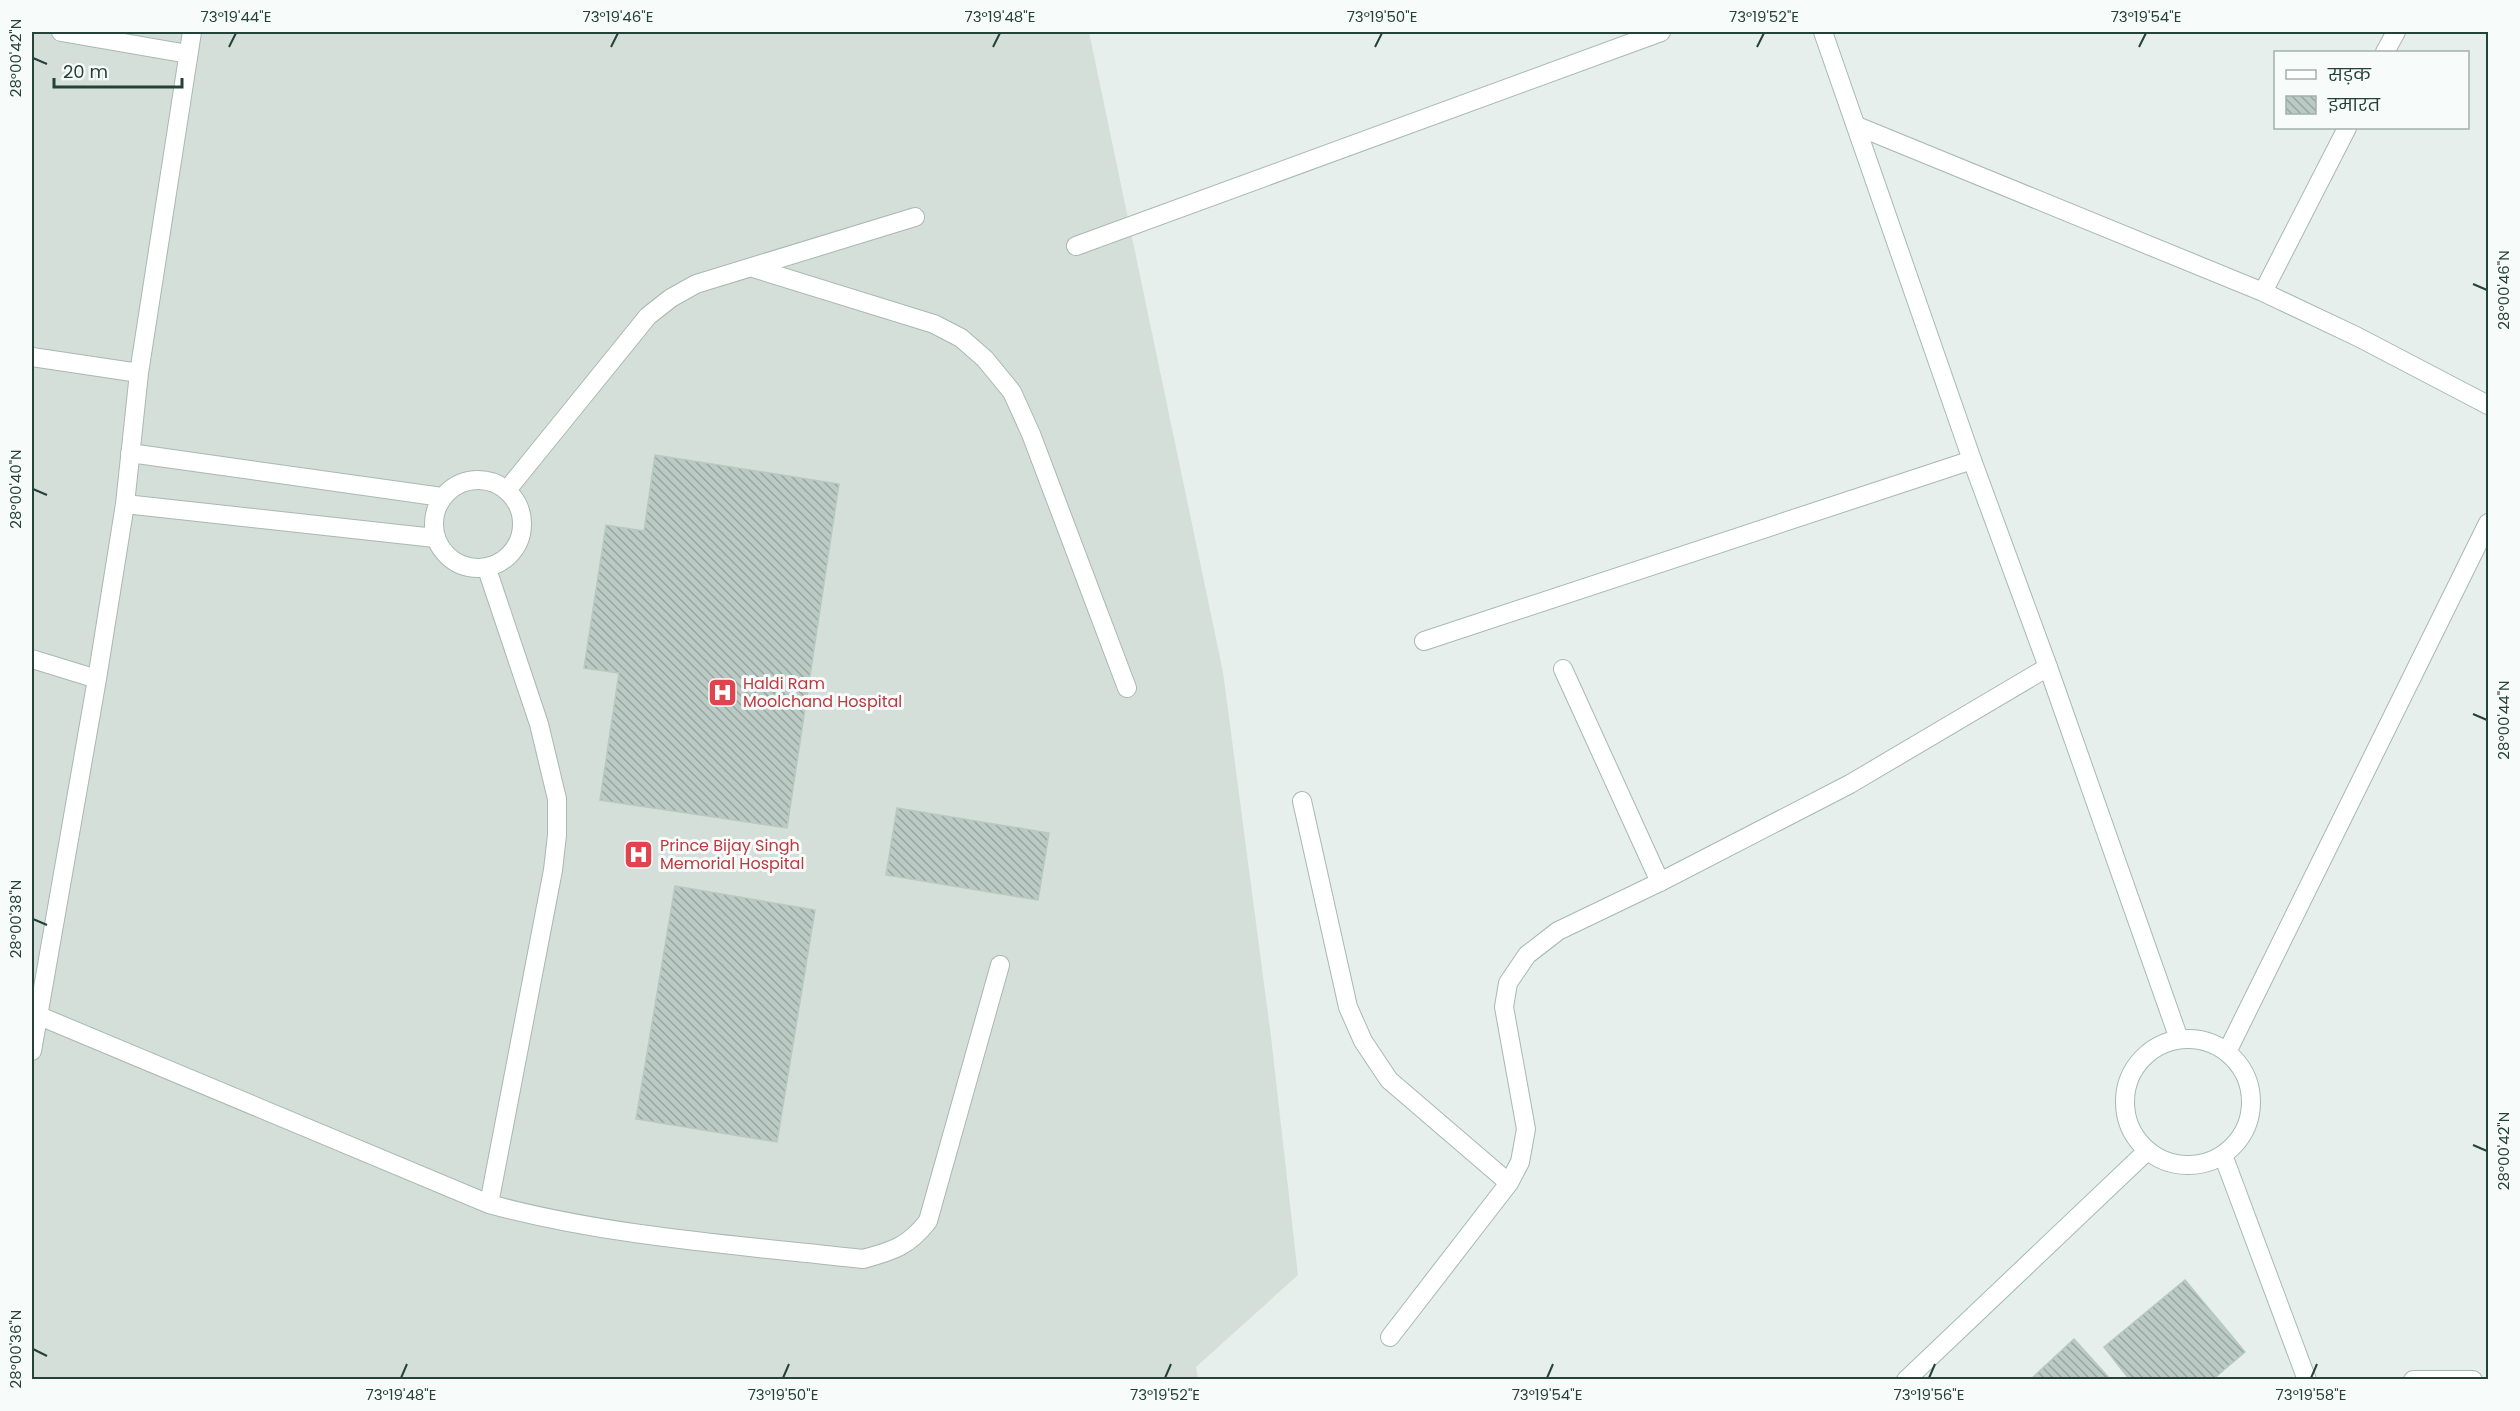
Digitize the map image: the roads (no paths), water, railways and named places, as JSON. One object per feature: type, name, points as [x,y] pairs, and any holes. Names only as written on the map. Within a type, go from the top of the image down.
[{"type":"street","points":[[61,32],[188,54]]},
{"type":"street","points":[[32,1051],[126,504],[139,373],[192,32]]},
{"type":"street","points":[[1076,246],[1661,32]]},
{"type":"street","points":[[1823,32],[1972,460],[2048,667],[2179,1039]]},
{"type":"street","points":[[2386,51],[2396,32]]},
{"type":"street","points":[[1857,126],[2263,292],[2358,337],[2488,405]]},
{"type":"street","points":[[2263,292],[2346,129]]},
{"type":"street","points":[[507,490],[648,316],[671,298],[696,284],[915,217]]},
{"type":"street","points":[[753,268],[934,324],[960,338],[985,359],[1012,392],[1031,434],[1127,688]]},
{"type":"street","points":[[32,357],[139,373]]},
{"type":"street","points":[[130,453],[442,497]]},
{"type":"street","points":[[1424,641],[1972,460]]},
{"type":"street","points":[[477,480],[493,482],[507,490],[517,501],[522,512],[522,533],[516,550],[501,563],[487,569],[472,569],[457,564],[443,552],[435,538],[434,517],[442,497],[454,486],[477,480]]},
{"type":"street","points":[[126,504],[435,538]]},
{"type":"street","points":[[2227,1052],[2488,522]]},
{"type":"street","points":[[487,569],[539,724],[557,799],[557,835],[553,870],[489,1204]]},
{"type":"street","points":[[32,659],[97,679]]},
{"type":"street","points":[[1390,1337],[1509,1183],[1520,1162],[1526,1129],[1504,1007],[1508,983],[1527,955],[1558,932],[1850,784],[2048,667]]},
{"type":"street","points":[[1563,669],[1660,882]]},
{"type":"street","points":[[1302,801],[1348,1007],[1363,1041],[1389,1080],[1509,1183]]},
{"type":"street","points":[[37,1015],[489,1204],[533,1216],[614,1232],[864,1259],[894,1251],[916,1237],[928,1221],[1000,965]]},
{"type":"street","points":[[2179,1039],[2205,1040],[2227,1052],[2243,1071],[2252,1095],[2250,1120],[2238,1142],[2223,1155],[2196,1166],[2170,1164],[2146,1151],[2132,1133],[2124,1110],[2126,1085],[2137,1063],[2156,1047],[2179,1039]]},
{"type":"street","points":[[1906,1380],[2146,1151]]},
{"type":"street","points":[[2223,1155],[2307,1380]]},
{"type":"street","points":[[2414,1380],[2427,1378],[2473,1380]]},
{"type":"place","name":"Haldi Ram Moolchand Hospital","points":[[722,692]]},
{"type":"place","name":"Prince Bijay Singh Memorial Hospital","points":[[639,854]]}]
